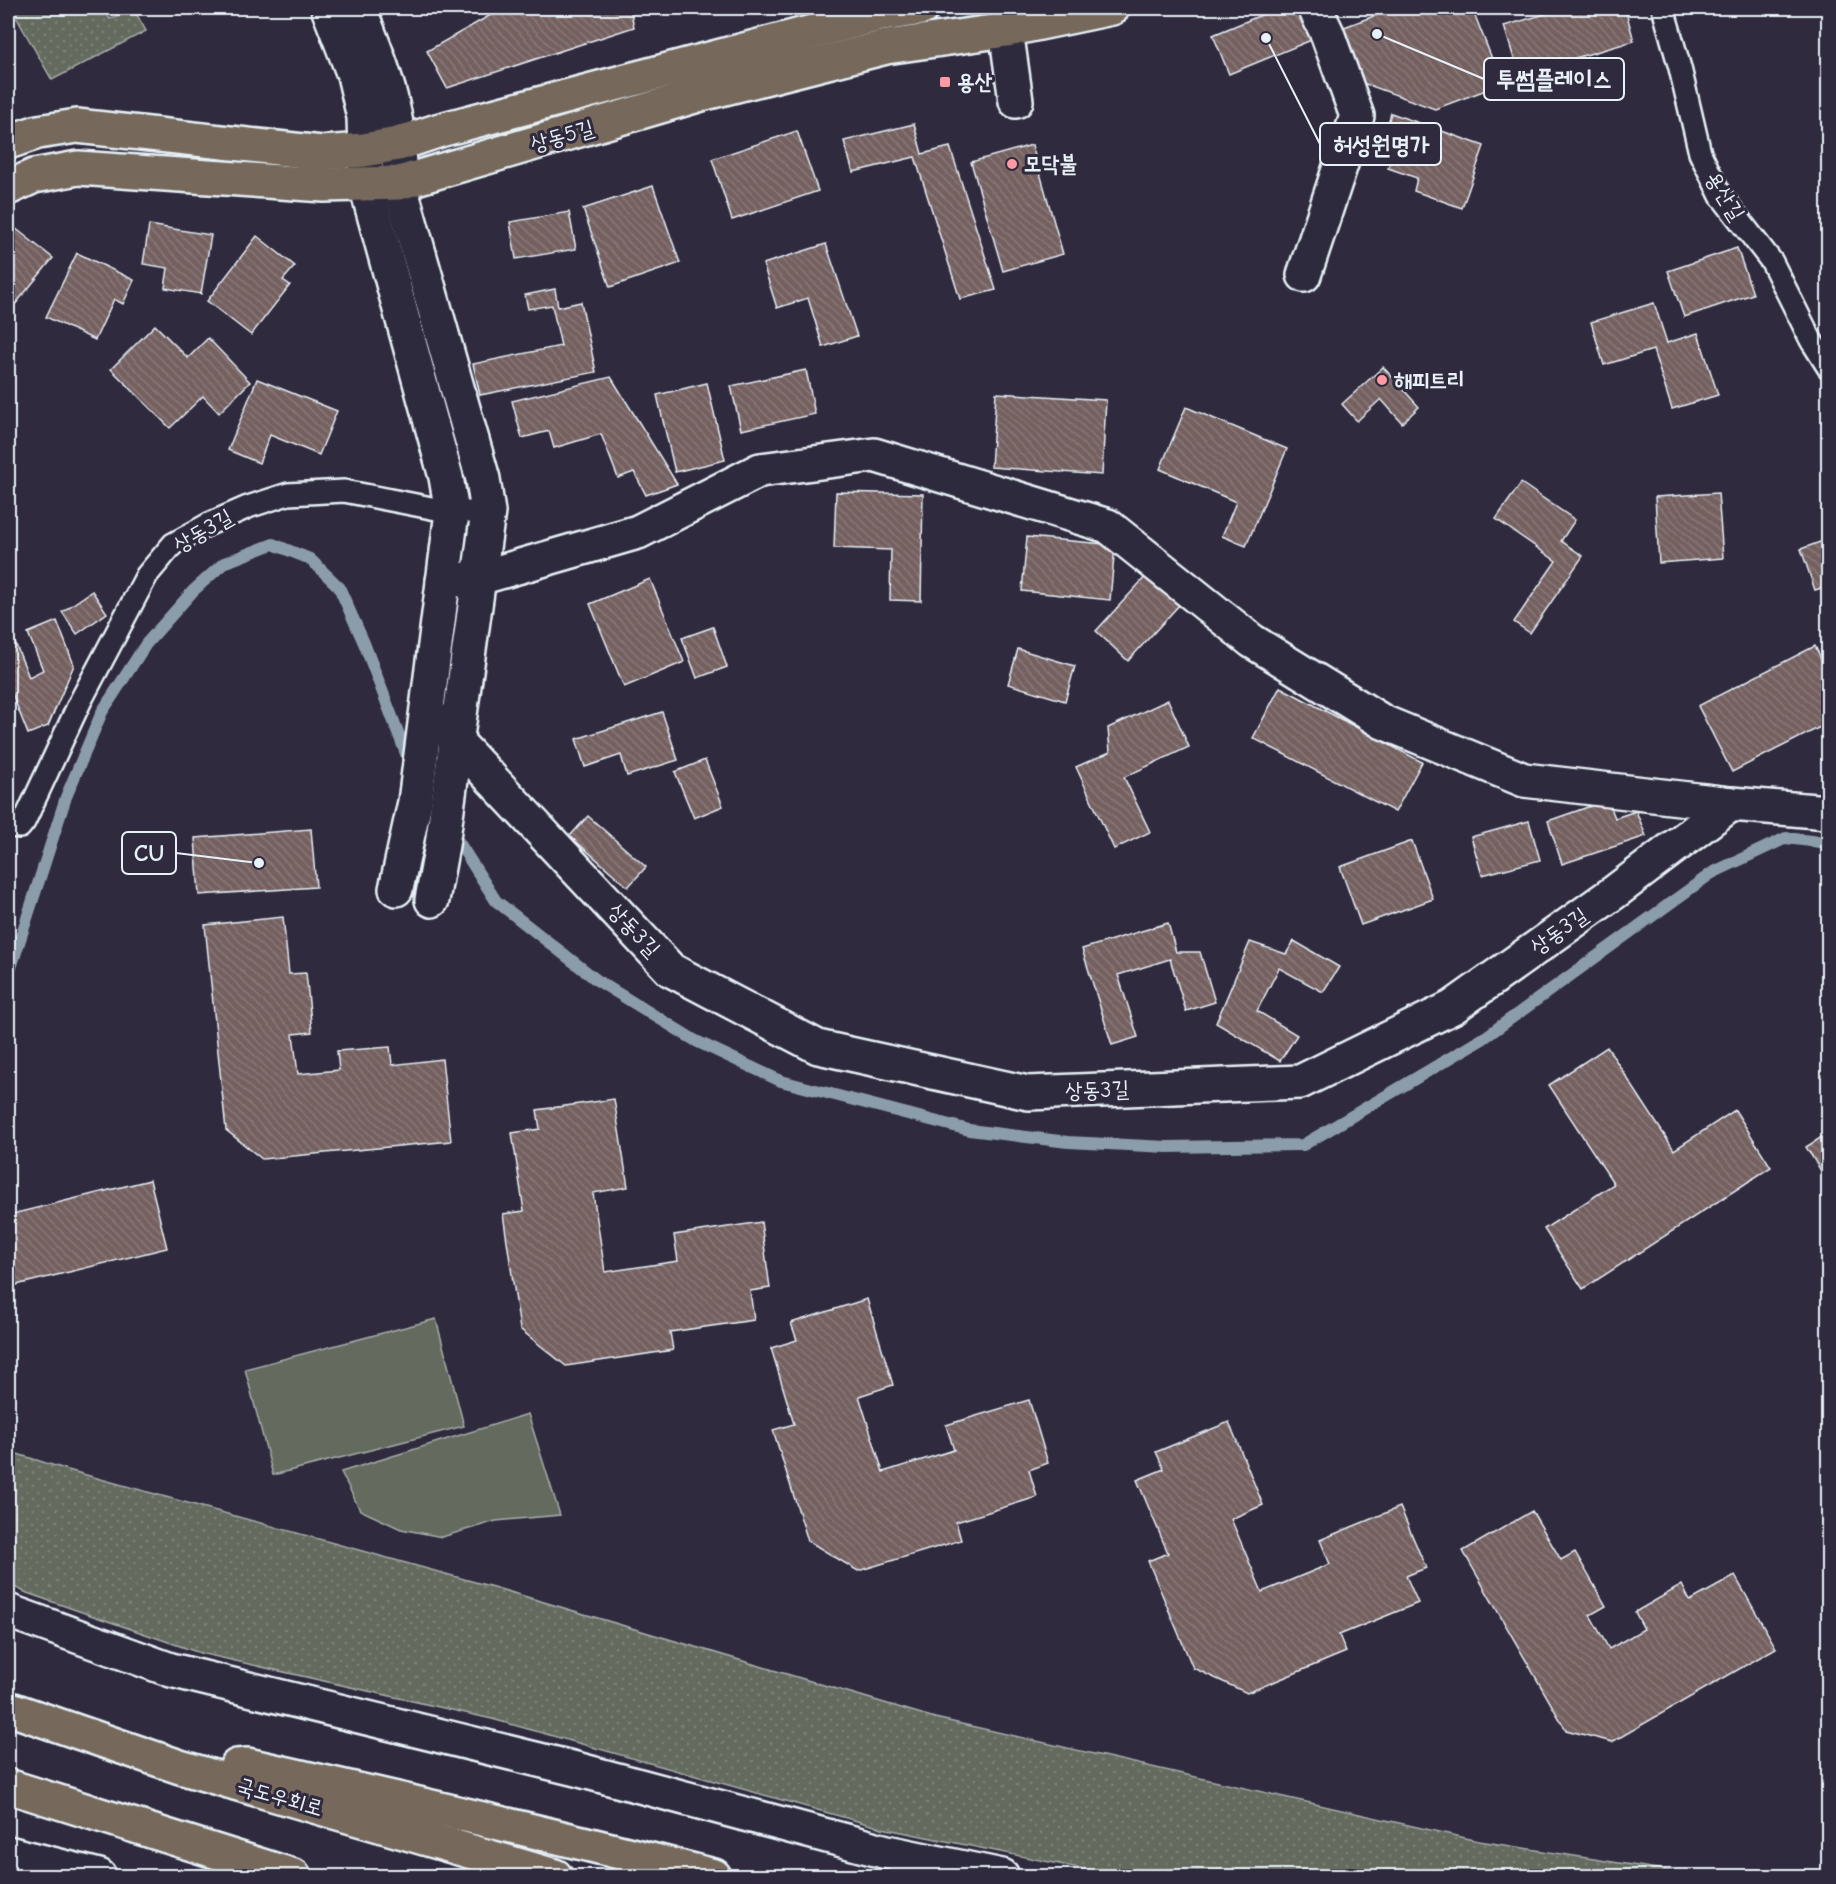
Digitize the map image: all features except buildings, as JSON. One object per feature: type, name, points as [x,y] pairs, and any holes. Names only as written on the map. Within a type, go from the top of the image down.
[{"type":"main road","name":"상동5길","points":[[8,142],[38,132],[77,126],[322,153],[364,150],[398,144],[440,130],[877,15],[922,8]]},
{"type":"main road","name":"상동5길","points":[[8,188],[34,176],[78,168],[324,185],[399,183],[705,93],[886,47],[1006,30],[1112,8]]},
{"type":"main road","name":"국도우회로","points":[[8,1708],[180,1767],[555,1876]]},
{"type":"main road","points":[[180,1767],[248,1765],[593,1845],[714,1876]]},
{"type":"main road","points":[[8,1786],[294,1876]]},
{"type":"street","points":[[328,8],[354,75],[364,117],[366,185],[446,477],[452,512],[415,802],[396,889]]},
{"type":"street","points":[[359,8],[382,69],[394,113],[399,183],[483,478],[488,512],[442,845],[432,900]]},
{"type":"street","points":[[1304,275],[1357,116],[1316,8]]},
{"type":"street","points":[[1006,30],[1016,101]]},
{"type":"street","points":[[443,581],[479,578],[638,532],[760,470],[874,455],[1108,526],[1252,641],[1383,722],[1524,780],[1731,804],[1828,812]]},
{"type":"street","name":"상동3길","points":[[429,698],[456,741],[671,970],[818,1047],[1028,1093],[1300,1082],[1453,1006],[1616,891],[1731,804]]},
{"type":"street","points":[[8,1611],[171,1670],[576,1769],[887,1852],[1002,1876]]},
{"type":"street","points":[[8,1853],[99,1876]]},
{"type":"lane","name":"용산길","points":[[1663,8],[1700,153],[1721,196],[1772,262],[1810,340],[1828,367]]},
{"type":"lane","name":"상동3길","points":[[8,826],[20,827],[24,822],[80,702],[142,584],[173,544],[248,507],[288,494],[344,491],[452,512],[488,512]]},
{"type":"green space","points":[[11,8],[103,8],[110,19],[133,8],[146,31],[52,80]]},
{"type":"green space","points":[[436,1319],[464,1426],[273,1475],[245,1369]]},
{"type":"green space","points":[[528,1414],[560,1515],[496,1521],[442,1537],[401,1529],[360,1510],[341,1472]]},
{"type":"green space","points":[[8,1451],[68,1470],[493,1587],[935,1718],[1479,1841],[1702,1876],[1118,1876],[882,1828],[492,1719],[200,1653],[27,1593],[8,1584]]},
{"type":"waterway","points":[[8,977],[66,797],[102,712],[146,644],[193,591],[224,563],[273,544],[310,559],[339,587],[364,643],[410,764]]},
{"type":"waterway","points":[[451,830],[496,901],[598,981],[696,1041],[781,1081],[969,1130],[1068,1142],[1167,1147],[1303,1145],[1484,1038],[1712,873],[1786,838],[1828,843]]},
{"type":"place","name":"투썸플레이스","points":[[1377,34]]},
{"type":"place","name":"허성원명가","points":[[1266,38]]},
{"type":"place","name":"용산","points":[[945,82]]},
{"type":"place","name":"모닥불","points":[[1012,164]]},
{"type":"place","name":"해피트리","points":[[1382,380]]},
{"type":"place","name":"CU","points":[[259,863]]}]
